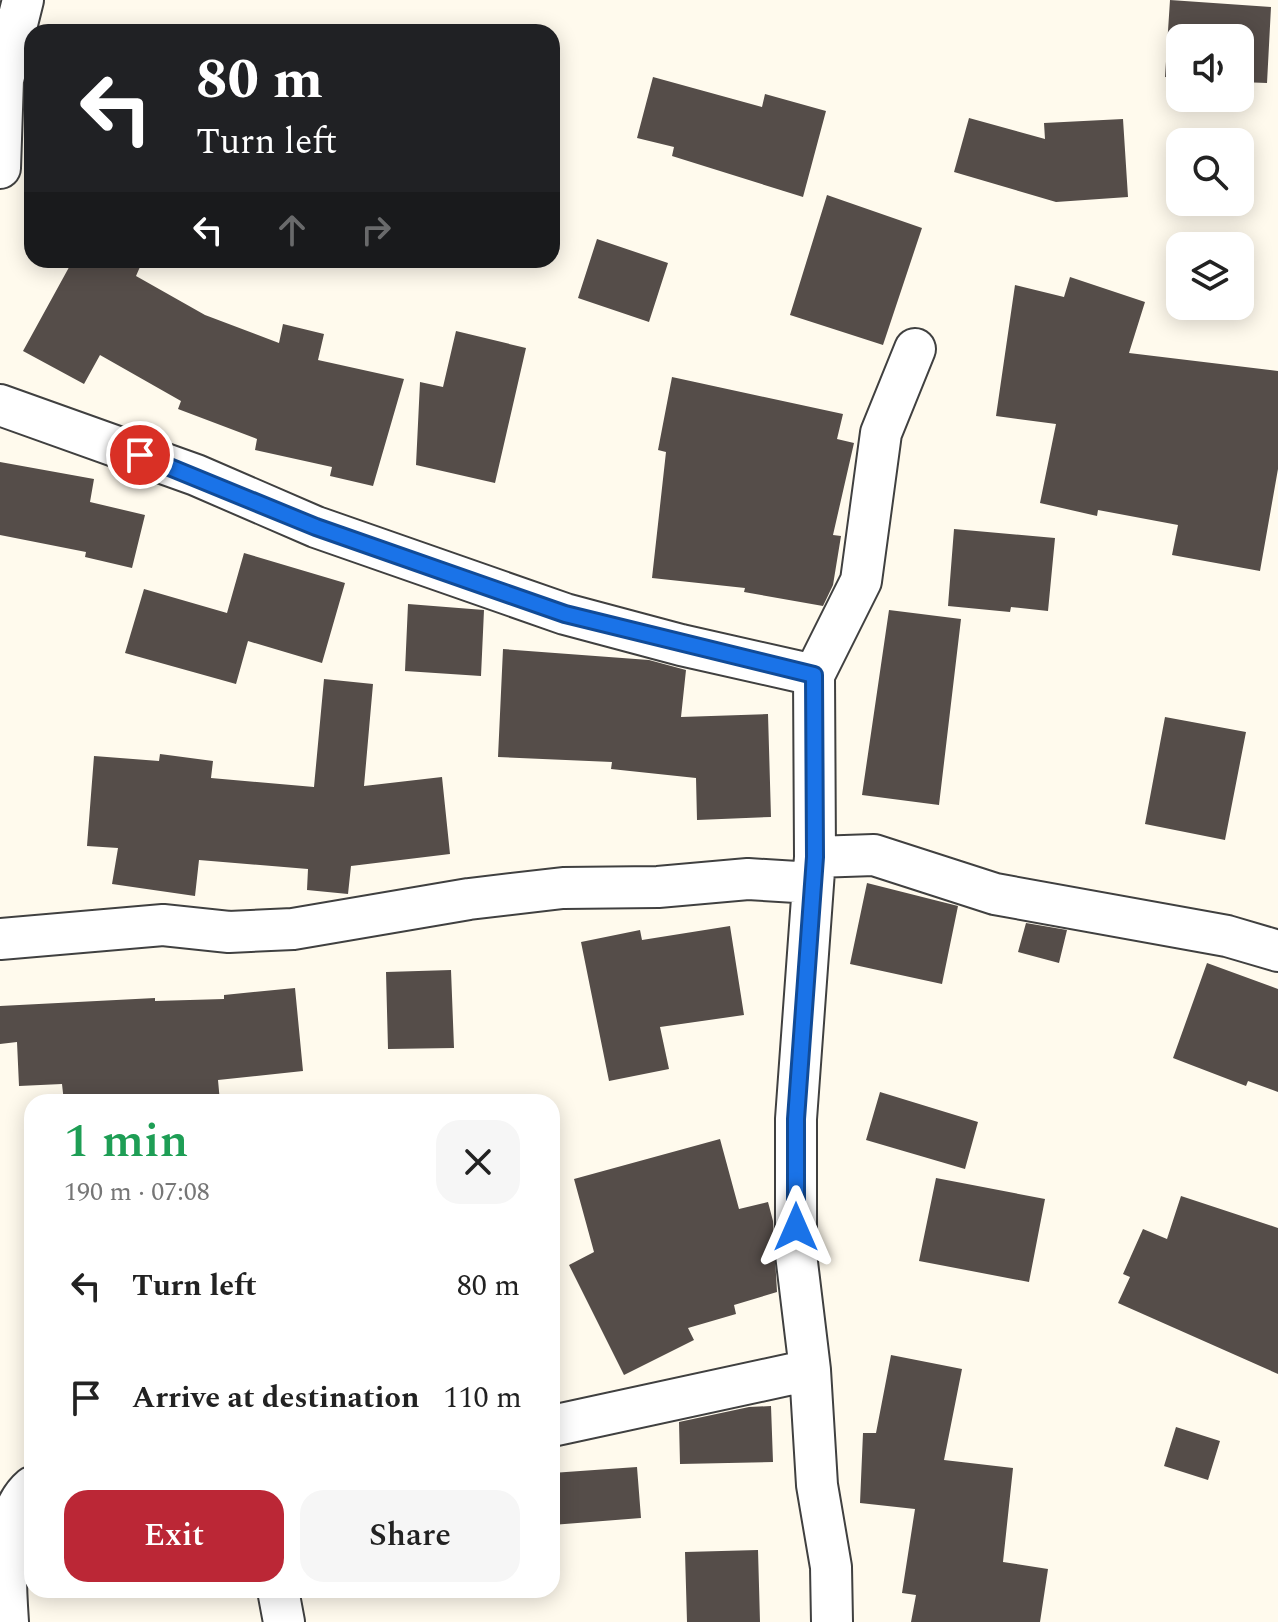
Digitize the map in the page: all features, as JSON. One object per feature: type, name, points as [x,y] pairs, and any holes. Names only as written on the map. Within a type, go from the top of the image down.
[{"type":"street","points":[[0,168],[3,80],[23,0]]},
{"type":"street","points":[[832,1622],[831,1567],[817,1485],[810,1370],[796,1254],[796,1119],[814,870],[814,675],[861,581],[881,433],[915,349]]},
{"type":"street","points":[[0,405],[196,475],[316,527],[565,614],[814,675]]},
{"type":"street","points":[[0,939],[163,925],[229,932],[293,929],[469,899],[563,888],[658,887],[748,879],[814,870],[874,855],[995,894],[1227,936],[1278,951]]},
{"type":"street","points":[[560,1424],[810,1370]]},
{"type":"street","points":[[8,1622],[3,1538],[6,1516],[16,1498],[24,1492]]},
{"type":"street","points":[[280,1598],[284,1622]]},
{"type":"building","points":[[1170,0],[1271,7],[1267,83],[1254,83],[1254,24],[1168,24]]},
{"type":"building","points":[[653,77],[762,107],[765,94],[826,111],[803,197],[672,156],[674,147],[637,138]]},
{"type":"building","points":[[969,118],[1045,139],[1044,123],[1123,119],[1128,197],[1056,202],[954,172]]},
{"type":"building","points":[[827,195],[922,228],[883,345],[790,315]]},
{"type":"building","points":[[597,239],[668,263],[649,322],[578,298]]},
{"type":"building","points":[[69,268],[140,268],[136,276],[205,315],[279,343],[283,324],[324,334],[318,360],[404,379],[373,486],[330,476],[332,467],[255,450],[257,439],[178,409],[181,401],[100,355],[84,384],[23,351]]},
{"type":"building","points":[[1070,277],[1145,302],[1129,353],[1278,371],[1278,469],[1260,571],[1172,555],[1178,525],[1098,510],[1097,516],[1040,503],[1056,424],[996,416],[1015,285],[1064,297]]},
{"type":"building","points":[[456,331],[526,348],[495,483],[416,465],[420,382],[443,387]]},
{"type":"building","points":[[672,377],[843,414],[837,439],[854,443],[833,535],[841,536],[833,585],[823,606],[744,592],[745,588],[652,578],[666,452],[658,450]]},
{"type":"building","points":[[0,462],[94,479],[90,502],[145,515],[132,568],[85,557],[86,552],[0,535]]},
{"type":"building","points":[[954,529],[1055,538],[1048,611],[1011,607],[1010,612],[948,606]]},
{"type":"building","points":[[244,553],[345,583],[322,663],[248,641],[236,684],[125,653],[144,589],[227,613]]},
{"type":"building","points":[[408,604],[484,610],[481,676],[405,671]]},
{"type":"building","points":[[889,610],[961,619],[939,805],[862,795]]},
{"type":"building","points":[[503,649],[649,660],[686,670],[681,717],[768,714],[771,817],[697,820],[696,778],[611,769],[612,762],[498,757]]},
{"type":"building","points":[[324,679],[373,684],[364,786],[442,777],[450,854],[351,866],[348,894],[307,890],[308,869],[199,860],[195,896],[112,884],[118,848],[87,846],[94,756],[159,761],[160,754],[213,761],[211,778],[314,787]]},
{"type":"building","points":[[1165,717],[1246,732],[1225,840],[1145,824]]},
{"type":"building","points":[[867,883],[958,906],[942,984],[850,964]]},
{"type":"building","points":[[1026,923],[1067,930],[1059,963],[1018,952]]},
{"type":"building","points":[[730,926],[744,1015],[660,1027],[669,1069],[609,1081],[581,942],[640,930],[642,940]]},
{"type":"building","points":[[1207,963],[1278,989],[1278,1092],[1248,1081],[1246,1086],[1173,1058]]},
{"type":"building","points":[[451,970],[454,1048],[388,1049],[386,972]]},
{"type":"building","points":[[295,988],[303,1071],[218,1080],[219,1094],[63,1094],[62,1084],[19,1086],[17,1042],[0,1044],[0,1006],[155,998],[155,1001],[224,999],[224,995]]},
{"type":"building","points":[[880,1092],[978,1122],[965,1169],[866,1140]]},
{"type":"building","points":[[720,1139],[739,1209],[768,1202],[773,1221],[777,1292],[734,1305],[736,1314],[688,1328],[694,1340],[624,1375],[569,1265],[594,1252],[574,1179]]},
{"type":"building","points":[[936,1178],[1045,1199],[1029,1282],[919,1261]]},
{"type":"building","points":[[1181,1196],[1278,1228],[1278,1374],[1118,1303],[1130,1277],[1123,1274],[1143,1229],[1167,1239]]},
{"type":"building","points":[[891,1355],[962,1369],[944,1460],[1013,1468],[1003,1562],[1048,1569],[1040,1622],[911,1622],[916,1595],[902,1593],[915,1509],[860,1503],[863,1433],[876,1433]]},
{"type":"building","points":[[771,1406],[773,1462],[680,1464],[679,1422],[749,1407]]},
{"type":"building","points":[[1176,1427],[1220,1441],[1208,1480],[1164,1466]]},
{"type":"building","points":[[637,1467],[641,1518],[560,1524],[560,1472]]},
{"type":"building","points":[[758,1550],[760,1622],[687,1622],[685,1552]]},
{"type":"route","points":[[140,455],[196,475],[316,527],[565,614],[681,645],[814,675],[815,857],[796,1119],[796,1227]]}]
